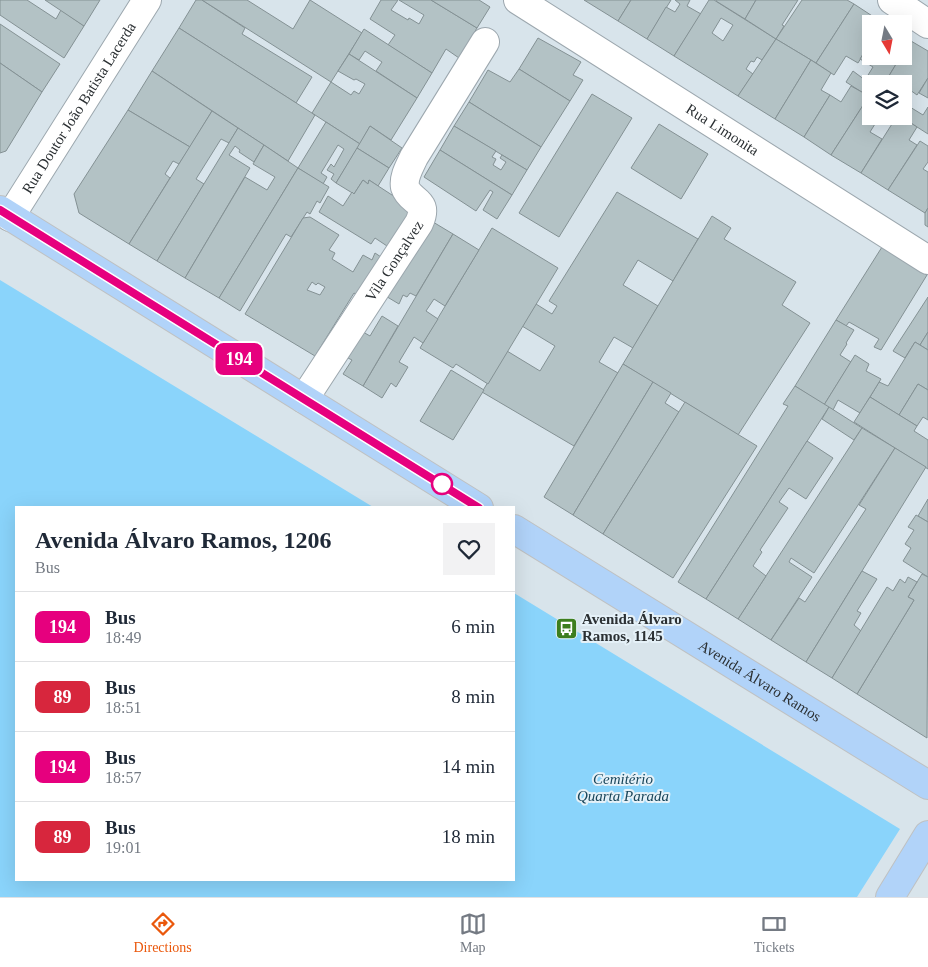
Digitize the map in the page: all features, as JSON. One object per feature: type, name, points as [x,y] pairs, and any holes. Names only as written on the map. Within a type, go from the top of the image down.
[{"type":"main road","points":[[5,214],[476,506]]},
{"type":"main road","name":"Avenida Álvaro Ramos","points":[[515,530],[928,785]]},
{"type":"main road","points":[[890,897],[928,836]]},
{"type":"street","name":"Rua Doutor João Batista Lacerda","points":[[5,214],[147,0]]},
{"type":"street","name":"Rua Limonita","points":[[518,0],[928,260]]},
{"type":"street","points":[[892,0],[928,24]]},
{"type":"street","name":"Vila Gonçalvez","points":[[304,399],[419,223],[423,211],[406,188],[407,171],[485,42]]},
{"type":"green space","name":"Cemitério Quarta Parada","points":[[0,280],[371,506],[15,506],[15,881],[515,881],[515,594],[900,829],[857,897],[0,897]]},
{"type":"building","points":[[0,0],[27,0],[56,19],[61,10],[84,26],[64,58],[0,15]]},
{"type":"building","points":[[45,0],[100,0],[84,26]]},
{"type":"building","points":[[196,0],[202,0],[245,28],[242,34],[312,77],[296,103],[179,28]]},
{"type":"building","points":[[202,0],[247,0],[293,29],[310,0],[362,33],[331,82]]},
{"type":"building","points":[[381,0],[398,0],[391,10],[419,24],[424,15],[399,0],[431,0],[477,28],[459,58],[446,49],[432,73],[388,45],[395,35],[370,19]]},
{"type":"building","points":[[431,0],[479,0],[490,7],[477,28]]},
{"type":"building","points":[[584,0],[631,0],[618,21]]},
{"type":"building","points":[[631,0],[671,0],[647,39],[618,21]]},
{"type":"building","points":[[675,0],[690,0],[687,6],[701,14],[674,56],[647,39],[666,7],[675,12],[680,4]]},
{"type":"building","points":[[709,0],[714,0],[776,39],[762,60],[757,57],[754,62],[751,61],[746,69],[753,74],[738,96],[674,56]],"holes":[[[721,18],[733,25],[723,41],[712,33]]]},
{"type":"building","points":[[716,0],[756,0],[745,19]]},
{"type":"building","points":[[756,0],[798,0],[782,25],[784,26],[776,39],[745,19]]},
{"type":"building","points":[[802,0],[847,0],[854,4],[816,63],[776,39]]},
{"type":"building","points":[[854,4],[871,15],[862,15],[862,56],[858,63],[846,56],[834,75],[816,63]]},
{"type":"building","points":[[0,24],[60,64],[42,92],[0,63]]},
{"type":"building","points":[[179,28],[315,115],[288,161],[152,71]]},
{"type":"building","points":[[364,29],[432,73],[417,98],[376,71],[382,62],[365,51],[359,60],[349,54]]},
{"type":"building","points":[[538,38],[581,62],[573,75],[583,80],[570,101],[519,69]]},
{"type":"building","points":[[776,39],[811,60],[775,119],[738,96]]},
{"type":"building","points":[[912,42],[928,51],[928,78],[917,95],[912,91],[912,75],[889,75],[896,65],[912,65]]},
{"type":"building","points":[[349,54],[417,98],[391,140],[370,126],[360,144],[312,113],[331,82],[351,95],[354,91],[359,94],[365,84],[338,71]]},
{"type":"building","points":[[811,60],[831,73],[821,90],[830,95],[804,137],[775,119]]},
{"type":"building","points":[[0,63],[42,92],[6,151],[0,153]]},
{"type":"building","points":[[870,65],[896,65],[889,75],[868,75],[873,67]]},
{"type":"building","points":[[519,69],[570,101],[541,147],[469,102],[488,70],[510,82]]},
{"type":"building","points":[[152,71],[212,111],[190,147],[128,110]]},
{"type":"building","points":[[853,71],[862,78],[862,92],[846,82]]},
{"type":"building","points":[[928,78],[928,98],[919,93]]},
{"type":"building","points":[[851,86],[862,92],[862,107],[831,155],[804,137],[830,95],[841,102]]},
{"type":"building","points":[[592,94],[632,118],[559,237],[519,213]]},
{"type":"building","points":[[469,102],[541,147],[527,170],[454,126]]},
{"type":"building","points":[[862,107],[862,125],[874,125],[870,132],[882,139],[861,173],[831,155]]},
{"type":"building","points":[[928,107],[928,134],[912,124],[912,108],[923,115]]},
{"type":"building","points":[[128,110],[190,147],[179,164],[173,161],[165,174],[170,178],[129,244],[79,213],[74,194]]},
{"type":"building","points":[[212,111],[238,128],[229,143],[221,139],[196,179],[204,184],[157,261],[129,244]]},
{"type":"building","points":[[326,122],[360,144],[336,183],[331,179],[334,174],[327,170],[331,164],[334,167],[344,149],[338,145],[321,173],[327,177],[323,184],[298,168]]},
{"type":"building","points":[[659,124],[708,154],[681,199],[631,168]]},
{"type":"building","points":[[912,124],[917,127],[909,140],[917,145],[888,190],[861,173],[891,125]]},
{"type":"building","points":[[370,126],[402,148],[389,168],[357,148]]},
{"type":"building","points":[[454,126],[496,151],[492,157],[496,159],[493,165],[501,170],[506,162],[500,158],[502,155],[527,170],[512,195],[440,150]]},
{"type":"building","points":[[238,128],[264,145],[254,162],[239,152],[240,150],[235,146],[229,155],[250,168],[185,278],[157,261]]},
{"type":"building","points":[[920,141],[928,146],[928,162],[923,169],[928,172],[928,208],[925,213],[888,190]]},
{"type":"building","points":[[264,145],[298,168],[219,298],[185,278],[245,177],[267,190],[275,177],[253,164]]},
{"type":"building","points":[[357,148],[389,168],[378,186],[369,180],[368,184],[363,180],[354,194],[336,183]]},
{"type":"building","points":[[440,150],[512,195],[497,219],[483,210],[493,192],[490,190],[476,211],[424,177]]},
{"type":"building","points":[[298,168],[329,187],[320,203],[317,201],[310,214],[307,212],[291,237],[286,234],[240,311],[219,298]]},
{"type":"building","points":[[363,180],[368,184],[369,180],[415,210],[390,248],[375,238],[371,244],[319,212],[328,196],[343,206]]},
{"type":"building","points":[[617,192],[698,239],[673,281],[638,260],[623,285],[658,306],[633,348],[614,337],[599,362],[618,373],[574,446],[482,392],[507,351],[540,371],[555,346],[522,326],[536,304],[552,314],[557,306],[549,301]]},
{"type":"building","points":[[928,208],[928,227],[925,225],[925,213]]},
{"type":"building","points":[[712,216],[731,228],[724,239],[796,282],[782,305],[810,323],[738,435],[623,364]]},
{"type":"building","points":[[310,217],[339,235],[329,250],[335,253],[332,259],[353,272],[363,255],[372,260],[375,253],[384,259],[360,297],[354,293],[315,356],[245,314],[303,218]],"holes":[[[312,282],[316,285],[318,283],[325,287],[320,295],[307,290]]]},
{"type":"building","points":[[428,219],[453,234],[416,296],[410,293],[407,297],[403,295],[399,304],[384,295]]},
{"type":"building","points":[[492,228],[558,268],[488,384],[456,364],[453,368],[420,348]]},
{"type":"building","points":[[453,234],[479,250],[445,306],[434,299],[426,311],[438,319],[423,343],[414,337],[399,362],[408,367],[396,387],[391,383],[382,398],[363,386]]},
{"type":"building","points":[[882,247],[927,275],[881,350],[874,347],[879,339],[849,322],[846,326],[836,320]]},
{"type":"building","points":[[928,297],[928,332],[920,345],[915,342],[905,358],[893,351]]},
{"type":"building","points":[[382,316],[398,326],[363,386],[343,374],[352,360],[348,358],[363,332],[370,336]]},
{"type":"building","points":[[836,320],[854,330],[840,355],[851,362],[824,405],[795,386]]},
{"type":"building","points":[[928,332],[928,350],[920,345]]},
{"type":"building","points":[[915,342],[928,350],[928,390],[918,384],[899,415],[870,397],[879,382],[888,386]]},
{"type":"building","points":[[855,355],[869,364],[866,371],[881,379],[860,413],[838,400],[833,410],[824,405]]},
{"type":"building","points":[[623,364],[653,382],[573,515],[544,497]]},
{"type":"building","points":[[451,370],[484,390],[453,440],[420,421]]},
{"type":"building","points":[[653,382],[671,393],[665,403],[679,412],[603,534],[573,515]]},
{"type":"building","points":[[918,384],[928,390],[928,420],[923,417],[917,426],[899,415]]},
{"type":"building","points":[[795,386],[829,407],[706,599],[678,582],[788,406],[783,404]]},
{"type":"building","points":[[870,397],[917,426],[914,431],[928,440],[928,469],[854,422]]},
{"type":"building","points":[[685,402],[757,446],[673,578],[603,534]]},
{"type":"building","points":[[829,407],[862,428],[854,440],[822,419]]},
{"type":"building","points":[[862,428],[895,448],[814,573],[791,558],[789,562],[812,577],[771,640],[738,619]]},
{"type":"building","points":[[807,441],[833,458],[806,499],[789,488],[779,502],[788,508],[760,550],[762,552],[753,566],[766,576],[738,619],[706,599]]},
{"type":"building","points":[[895,448],[926,467],[806,662],[771,640],[799,598],[805,602],[866,509],[859,505]]},
{"type":"building","points":[[928,499],[928,522],[918,516]]},
{"type":"building","points":[[916,515],[928,522],[928,577],[903,561],[911,548],[905,544],[914,530],[908,527]]},
{"type":"building","points":[[862,571],[877,579],[857,611],[861,613],[854,625],[861,631],[832,678],[806,662]]},
{"type":"building","points":[[922,574],[928,577],[927,738],[857,694],[914,600],[908,597]]},
{"type":"building","points":[[908,577],[917,582],[908,597],[914,600],[857,694],[832,678],[887,587],[893,591],[900,579],[905,583]]},
{"type":"bus line","name":"194","points":[[0,210],[476,506]]},
{"type":"place","name":"Avenida Álvaro Ramos, 1145","points":[[566,628]]}]
